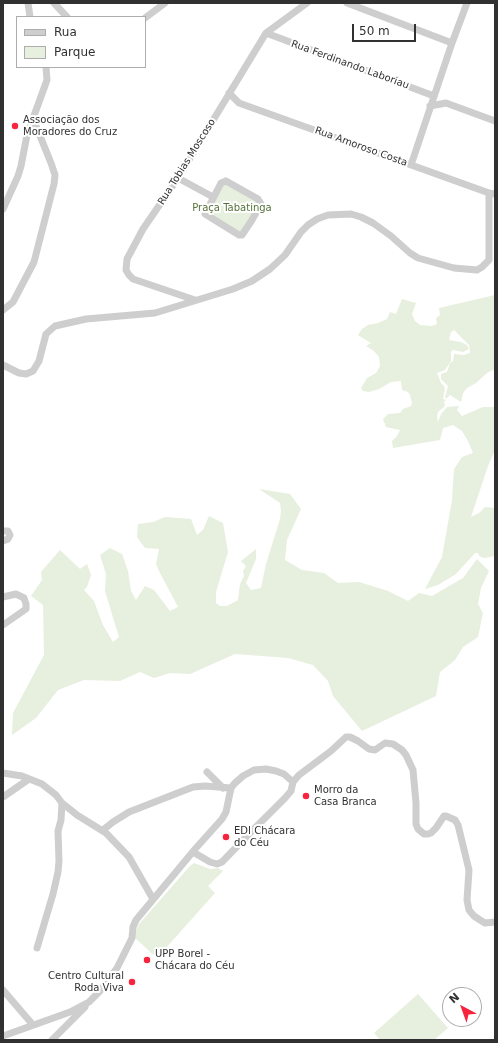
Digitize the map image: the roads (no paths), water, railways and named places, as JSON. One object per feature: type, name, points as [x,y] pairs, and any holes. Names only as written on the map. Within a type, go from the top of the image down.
[{"type":"street","points":[[28,3],[30,16]]},
{"type":"street","points":[[54,3],[66,16]]},
{"type":"street","points":[[146,17],[165,3]]},
{"type":"street","name":"Rua Tobias Moscoso","points":[[195,300],[133,279],[126,270],[127,259],[143,230],[178,178],[266,33],[307,3]]},
{"type":"street","points":[[347,3],[452,43]]},
{"type":"street","points":[[411,165],[430,106],[467,3]]},
{"type":"street","name":"Rua Ferdinando Laboriau","points":[[266,33],[434,96]]},
{"type":"street","points":[[3,209],[18,176],[27,135],[47,80],[46,68]]},
{"type":"street","name":"Rua Amoroso Costa","points":[[230,93],[239,103],[492,194]]},
{"type":"street","points":[[430,106],[446,103],[495,121]]},
{"type":"street","points":[[3,310],[13,302],[34,262],[54,184],[54,175],[51,163],[36,126],[34,116]]},
{"type":"street","points":[[178,178],[213,197]]},
{"type":"street","points":[[226,181],[258,199],[261,204],[244,233],[239,235],[205,214],[213,197],[221,183],[226,181]]},
{"type":"street","points":[[3,365],[19,373],[26,374],[33,371],[39,361],[46,334],[54,326],[86,319],[156,313],[233,289],[252,281],[270,269],[285,255],[301,232],[308,225],[317,219],[328,215],[351,214],[373,222],[418,258],[454,268],[477,270],[489,260],[492,194]]},
{"type":"street","points":[[3,531],[8,531],[10,535],[8,539],[3,541]]},
{"type":"street","points":[[3,597],[16,594],[24,598],[26,608],[3,625]]},
{"type":"street","points":[[192,852],[210,862],[217,864],[222,862],[285,798],[291,791],[293,782],[346,737],[350,737],[358,741],[369,749],[376,750],[385,743],[393,744],[402,750],[410,762],[413,770],[416,824],[418,829],[424,834],[432,833],[444,816],[455,820],[458,825],[469,870],[467,900],[469,910],[480,920],[486,923],[495,922]]},
{"type":"street","points":[[52,1040],[100,991],[117,968],[132,938],[133,927],[136,920],[192,852],[222,819],[226,812],[231,788],[243,776],[254,770],[266,769],[276,771],[284,774],[293,782]]},
{"type":"street","points":[[207,772],[223,788]]},
{"type":"street","points":[[3,773],[10,773],[42,784],[77,815],[103,830],[129,857],[153,899]]},
{"type":"street","points":[[3,797],[29,779]]},
{"type":"street","points":[[103,830],[129,812],[193,787],[206,786],[231,788]]},
{"type":"street","points":[[37,948],[58,872],[58,831],[61,820],[62,803]]},
{"type":"street","points":[[3,990],[33,1025]]},
{"type":"street","points":[[3,1036],[70,1012],[89,1002]]},
{"type":"place","name":"Associação dos Moradores do Cruz","points":[[15,126]]},
{"type":"place","name":"Morro da Casa Branca","points":[[306,796]]},
{"type":"place","name":"EDI Chácara do Céu","points":[[226,837]]},
{"type":"place","name":"UPP Borel - Chácara do Céu","points":[[147,960]]},
{"type":"place","name":"Centro Cultural Roda Viva","points":[[132,982]]},
{"type":"park label","name":"Praça Tabatinga","points":[[232,208]]}]
